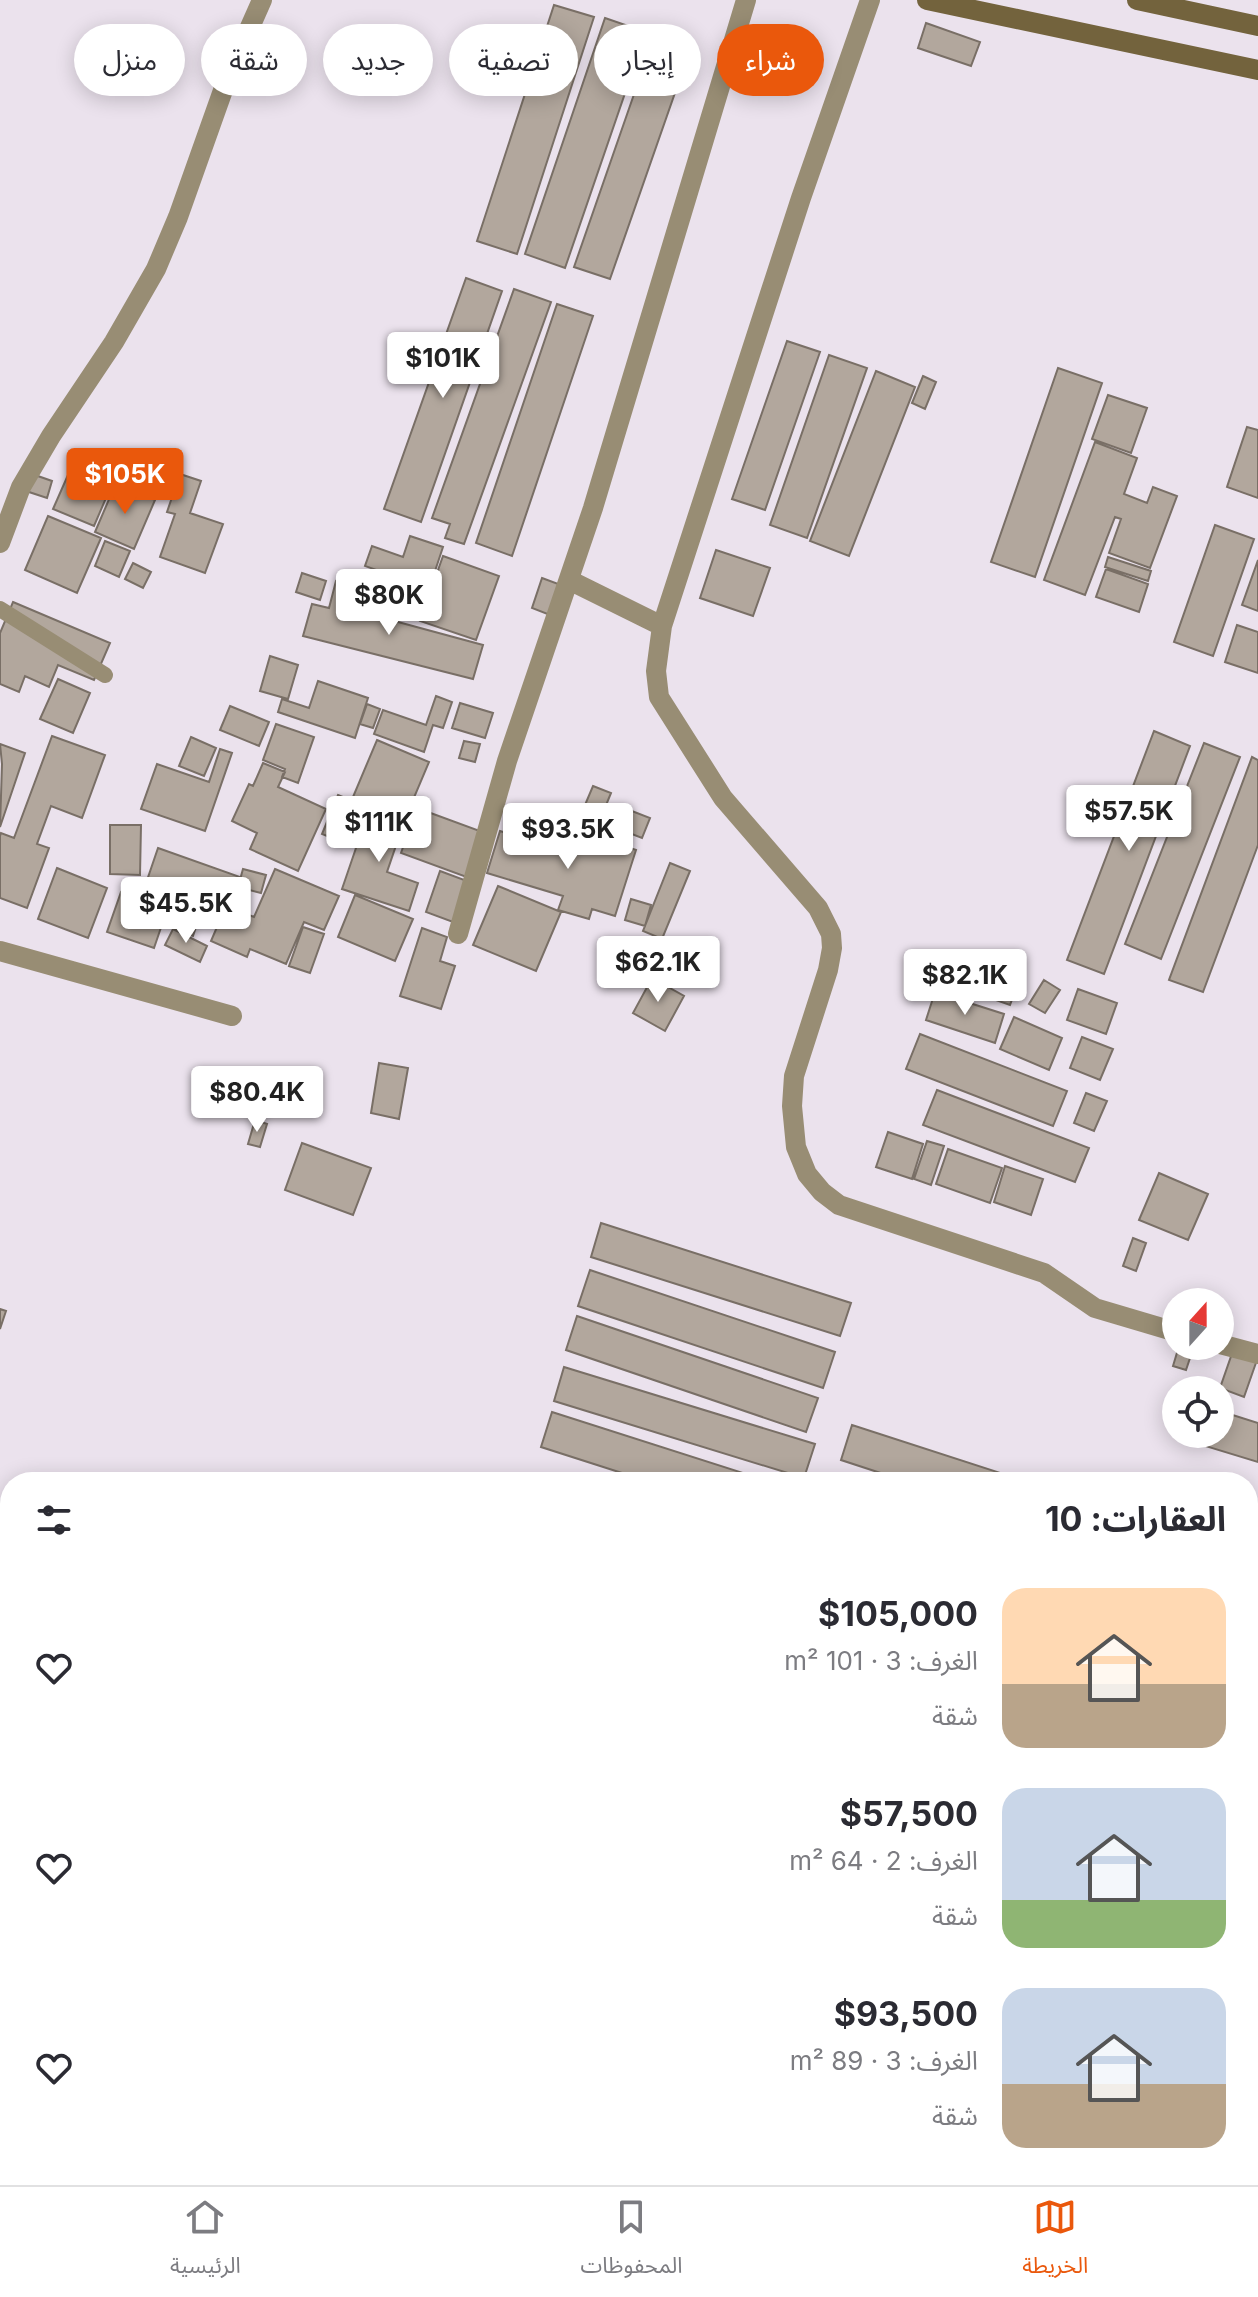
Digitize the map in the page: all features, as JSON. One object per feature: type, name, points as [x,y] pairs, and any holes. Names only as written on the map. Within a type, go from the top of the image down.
[{"type":"main road","points":[[927,0],[1258,70]]},
{"type":"main road","points":[[1137,0],[1258,26]]},
{"type":"street","points":[[0,543],[21,487],[114,342],[156,269],[178,217],[227,79],[262,0]]},
{"type":"street","points":[[458,934],[507,761],[593,508],[746,0]]},
{"type":"street","points":[[870,0],[796,212],[662,626],[656,671],[659,697],[723,798],[818,908],[831,934],[828,970],[794,1076],[792,1106],[796,1147],[807,1174],[822,1192],[839,1205],[1044,1273],[1095,1308],[1162,1328]]},
{"type":"street","points":[[569,580],[662,626]]},
{"type":"street","points":[[0,951],[232,1016]]},
{"type":"street","points":[[1234,1348],[1258,1354]]},
{"type":"lane","points":[[0,609],[105,675]]},
{"type":"building","points":[[554,5],[594,17],[578,66],[578,24],[548,24]]},
{"type":"building","points":[[605,18],[623,24],[603,24]]},
{"type":"building","points":[[926,23],[980,42],[971,66],[918,48]]},
{"type":"building","points":[[594,50],[594,96],[624,96],[565,268],[525,254]]},
{"type":"building","points":[[524,96],[568,96],[517,254],[477,241]]},
{"type":"building","points":[[633,96],[674,96],[610,279],[574,267]]},
{"type":"building","points":[[466,278],[502,291],[421,522],[384,509]]},
{"type":"building","points":[[514,289],[551,302],[464,544],[445,538],[450,524],[432,518]]},
{"type":"building","points":[[557,304],[593,316],[512,556],[476,543]]},
{"type":"building","points":[[787,341],[820,352],[765,510],[732,499]]},
{"type":"building","points":[[829,355],[867,368],[807,538],[770,525]]},
{"type":"building","points":[[1058,368],[1102,383],[1035,577],[991,562]]},
{"type":"building","points":[[876,371],[915,387],[849,556],[810,541]]},
{"type":"building","points":[[923,376],[936,382],[925,409],[912,403]]},
{"type":"building","points":[[1108,395],[1147,408],[1131,453],[1092,439]]},
{"type":"building","points":[[1247,427],[1258,430],[1258,498],[1227,487]]},
{"type":"building","points":[[1095,442],[1137,458],[1124,494],[1147,503],[1153,487],[1177,496],[1150,568],[1109,553],[1121,519],[1115,517],[1085,595],[1044,580]]},
{"type":"building","points":[[75,459],[115,477],[94,526],[53,509]]},
{"type":"building","points":[[32,474],[52,481],[47,498],[26,491]]},
{"type":"building","points":[[180,474],[201,481],[190,513],[223,524],[205,573],[160,557],[175,514],[167,512]]},
{"type":"building","points":[[116,483],[155,500],[134,549],[95,532]]},
{"type":"building","points":[[48,516],[101,538],[77,593],[25,570]]},
{"type":"building","points":[[1215,525],[1254,539],[1213,656],[1174,642]]},
{"type":"building","points":[[410,536],[443,547],[429,589],[365,566],[372,546],[403,557]]},
{"type":"building","points":[[105,541],[130,551],[119,577],[95,566]]},
{"type":"building","points":[[716,550],[770,568],[753,616],[700,598]]},
{"type":"building","points":[[443,556],[499,576],[476,640],[420,621]]},
{"type":"building","points":[[1108,557],[1151,571],[1148,581],[1105,567]]},
{"type":"building","points":[[1258,560],[1258,611],[1242,605]]},
{"type":"building","points":[[133,563],[151,572],[143,588],[125,579]]},
{"type":"building","points":[[1106,569],[1148,584],[1139,612],[1096,597]]},
{"type":"building","points":[[302,573],[326,581],[320,600],[296,592]]},
{"type":"building","points":[[542,578],[561,585],[550,615],[532,608]]},
{"type":"building","points":[[336,581],[356,587],[350,609],[483,645],[473,679],[303,636],[312,604],[329,608]]},
{"type":"building","points":[[13,602],[110,643],[94,680],[58,665],[49,687],[25,676],[19,692],[0,684],[0,633]]},
{"type":"building","points":[[1237,625],[1258,632],[1258,673],[1225,662]]},
{"type":"building","points":[[270,656],[298,665],[288,699],[260,691]]},
{"type":"building","points":[[58,679],[90,693],[73,733],[40,719]]},
{"type":"building","points":[[318,681],[368,698],[355,738],[278,712],[282,699],[309,708]]},
{"type":"building","points":[[436,696],[452,702],[443,728],[433,725],[424,752],[374,734],[383,710],[426,725]]},
{"type":"building","points":[[460,703],[493,713],[485,738],[452,728]]},
{"type":"building","points":[[367,704],[380,709],[373,728],[360,724]]},
{"type":"building","points":[[230,706],[269,722],[259,746],[220,730]]},
{"type":"building","points":[[276,724],[314,737],[298,783],[282,777],[285,769],[263,760]]},
{"type":"building","points":[[1154,731],[1190,746],[1104,974],[1067,960]]},
{"type":"building","points":[[52,736],[105,755],[82,818],[51,806],[37,844],[49,848],[27,908],[0,898],[0,836],[1,833],[14,838]]},
{"type":"building","points":[[191,737],[216,748],[204,776],[179,766]]},
{"type":"building","points":[[377,740],[429,762],[405,819],[353,797]]},
{"type":"building","points":[[464,741],[480,744],[475,762],[459,758]]},
{"type":"building","points":[[1204,743],[1240,757],[1161,959],[1125,944]]},
{"type":"building","points":[[0,744],[25,753],[0,827],[2,764]]},
{"type":"building","points":[[220,749],[232,753],[205,831],[141,809],[157,764],[209,782]]},
{"type":"building","points":[[1252,757],[1258,760],[1258,845],[1203,992],[1169,980]]},
{"type":"building","points":[[263,763],[285,772],[278,787],[326,809],[298,871],[250,849],[257,833],[232,821],[249,784],[253,786]]},
{"type":"building","points":[[593,786],[611,793],[600,820],[582,812]]},
{"type":"building","points":[[338,795],[369,808],[354,847],[322,834]]},
{"type":"building","points":[[619,806],[650,818],[642,838],[611,826]]},
{"type":"building","points":[[417,808],[488,834],[472,879],[401,853]]},
{"type":"building","points":[[369,810],[404,822],[387,872],[418,883],[409,911],[342,889]]},
{"type":"building","points":[[110,825],[141,825],[140,875],[110,874]]},
{"type":"building","points":[[500,831],[572,854],[579,832],[636,850],[615,916],[592,909],[589,919],[558,910],[563,896],[487,873]]},
{"type":"building","points":[[158,848],[240,877],[231,903],[207,894],[193,936],[175,929],[181,912],[141,898]]},
{"type":"building","points":[[670,863],[690,871],[662,939],[643,931]]},
{"type":"building","points":[[57,868],[107,888],[88,938],[38,919]]},
{"type":"building","points":[[243,869],[266,875],[261,893],[238,887]]},
{"type":"building","points":[[275,869],[339,896],[324,930],[304,922],[286,964],[250,949],[247,957],[211,941],[226,906],[254,917]]},
{"type":"building","points":[[440,871],[467,881],[453,922],[426,912]]},
{"type":"building","points":[[498,886],[561,912],[536,971],[473,945]]},
{"type":"building","points":[[121,892],[168,907],[154,948],[107,932]]},
{"type":"building","points":[[355,895],[413,919],[395,961],[338,937]]},
{"type":"building","points":[[631,899],[651,905],[645,926],[625,920]]},
{"type":"building","points":[[303,927],[324,934],[310,973],[289,966]]},
{"type":"building","points":[[422,928],[447,937],[440,961],[455,966],[441,1009],[400,996]]},
{"type":"building","points":[[173,929],[207,946],[200,962],[165,945]]},
{"type":"building","points":[[947,952],[965,959],[956,982],[938,976]]},
{"type":"building","points":[[984,962],[1021,975],[1010,1005],[973,992]]},
{"type":"building","points":[[967,964],[979,968],[973,986],[960,982]]},
{"type":"building","points":[[652,978],[684,996],[665,1031],[633,1013]]},
{"type":"building","points":[[1044,980],[1060,990],[1045,1013],[1029,1004]]},
{"type":"building","points":[[1078,989],[1117,1003],[1106,1034],[1067,1020]]},
{"type":"building","points":[[935,992],[1004,1014],[995,1043],[926,1020]]},
{"type":"building","points":[[1014,1017],[1062,1038],[1049,1070],[1000,1049]]},
{"type":"building","points":[[920,1034],[1067,1091],[1053,1126],[906,1069]]},
{"type":"building","points":[[1082,1037],[1113,1049],[1100,1080],[1070,1068]]},
{"type":"building","points":[[379,1063],[408,1068],[399,1119],[371,1113]]},
{"type":"building","points":[[937,1090],[1089,1148],[1075,1182],[923,1125]]},
{"type":"building","points":[[1086,1093],[1107,1101],[1094,1131],[1074,1123]]},
{"type":"building","points":[[255,1120],[267,1124],[260,1147],[248,1144]]},
{"type":"building","points":[[888,1132],[923,1144],[912,1179],[876,1167]]},
{"type":"building","points":[[927,1141],[944,1146],[931,1185],[914,1179]]},
{"type":"building","points":[[302,1143],[371,1168],[353,1215],[285,1190]]},
{"type":"building","points":[[948,1149],[1002,1168],[990,1203],[936,1184]]},
{"type":"building","points":[[1005,1166],[1043,1179],[1031,1215],[994,1202]]},
{"type":"building","points":[[1159,1173],[1208,1194],[1188,1240],[1139,1220]]},
{"type":"building","points":[[601,1223],[851,1303],[840,1336],[591,1257]]},
{"type":"building","points":[[1133,1238],[1146,1243],[1136,1271],[1123,1266]]},
{"type":"building","points":[[590,1270],[835,1352],[823,1388],[578,1306]]},
{"type":"building","points":[[0,1309],[6,1311],[0,1329]]},
{"type":"building","points":[[577,1316],[818,1398],[806,1432],[566,1350]]},
{"type":"building","points":[[1235,1345],[1258,1357],[1244,1397],[1234,1393],[1234,1376],[1224,1376],[1230,1360],[1234,1360]]},
{"type":"building","points":[[1175,1360],[1189,1360],[1186,1370],[1173,1366]]},
{"type":"building","points":[[564,1367],[815,1444],[806,1472],[785,1472],[554,1401]]},
{"type":"building","points":[[552,1412],[740,1472],[619,1472],[541,1447]]},
{"type":"building","points":[[1234,1415],[1258,1423],[1258,1462],[1212,1448],[1234,1448]]},
{"type":"building","points":[[852,1425],[997,1472],[878,1472],[841,1460]]}]
